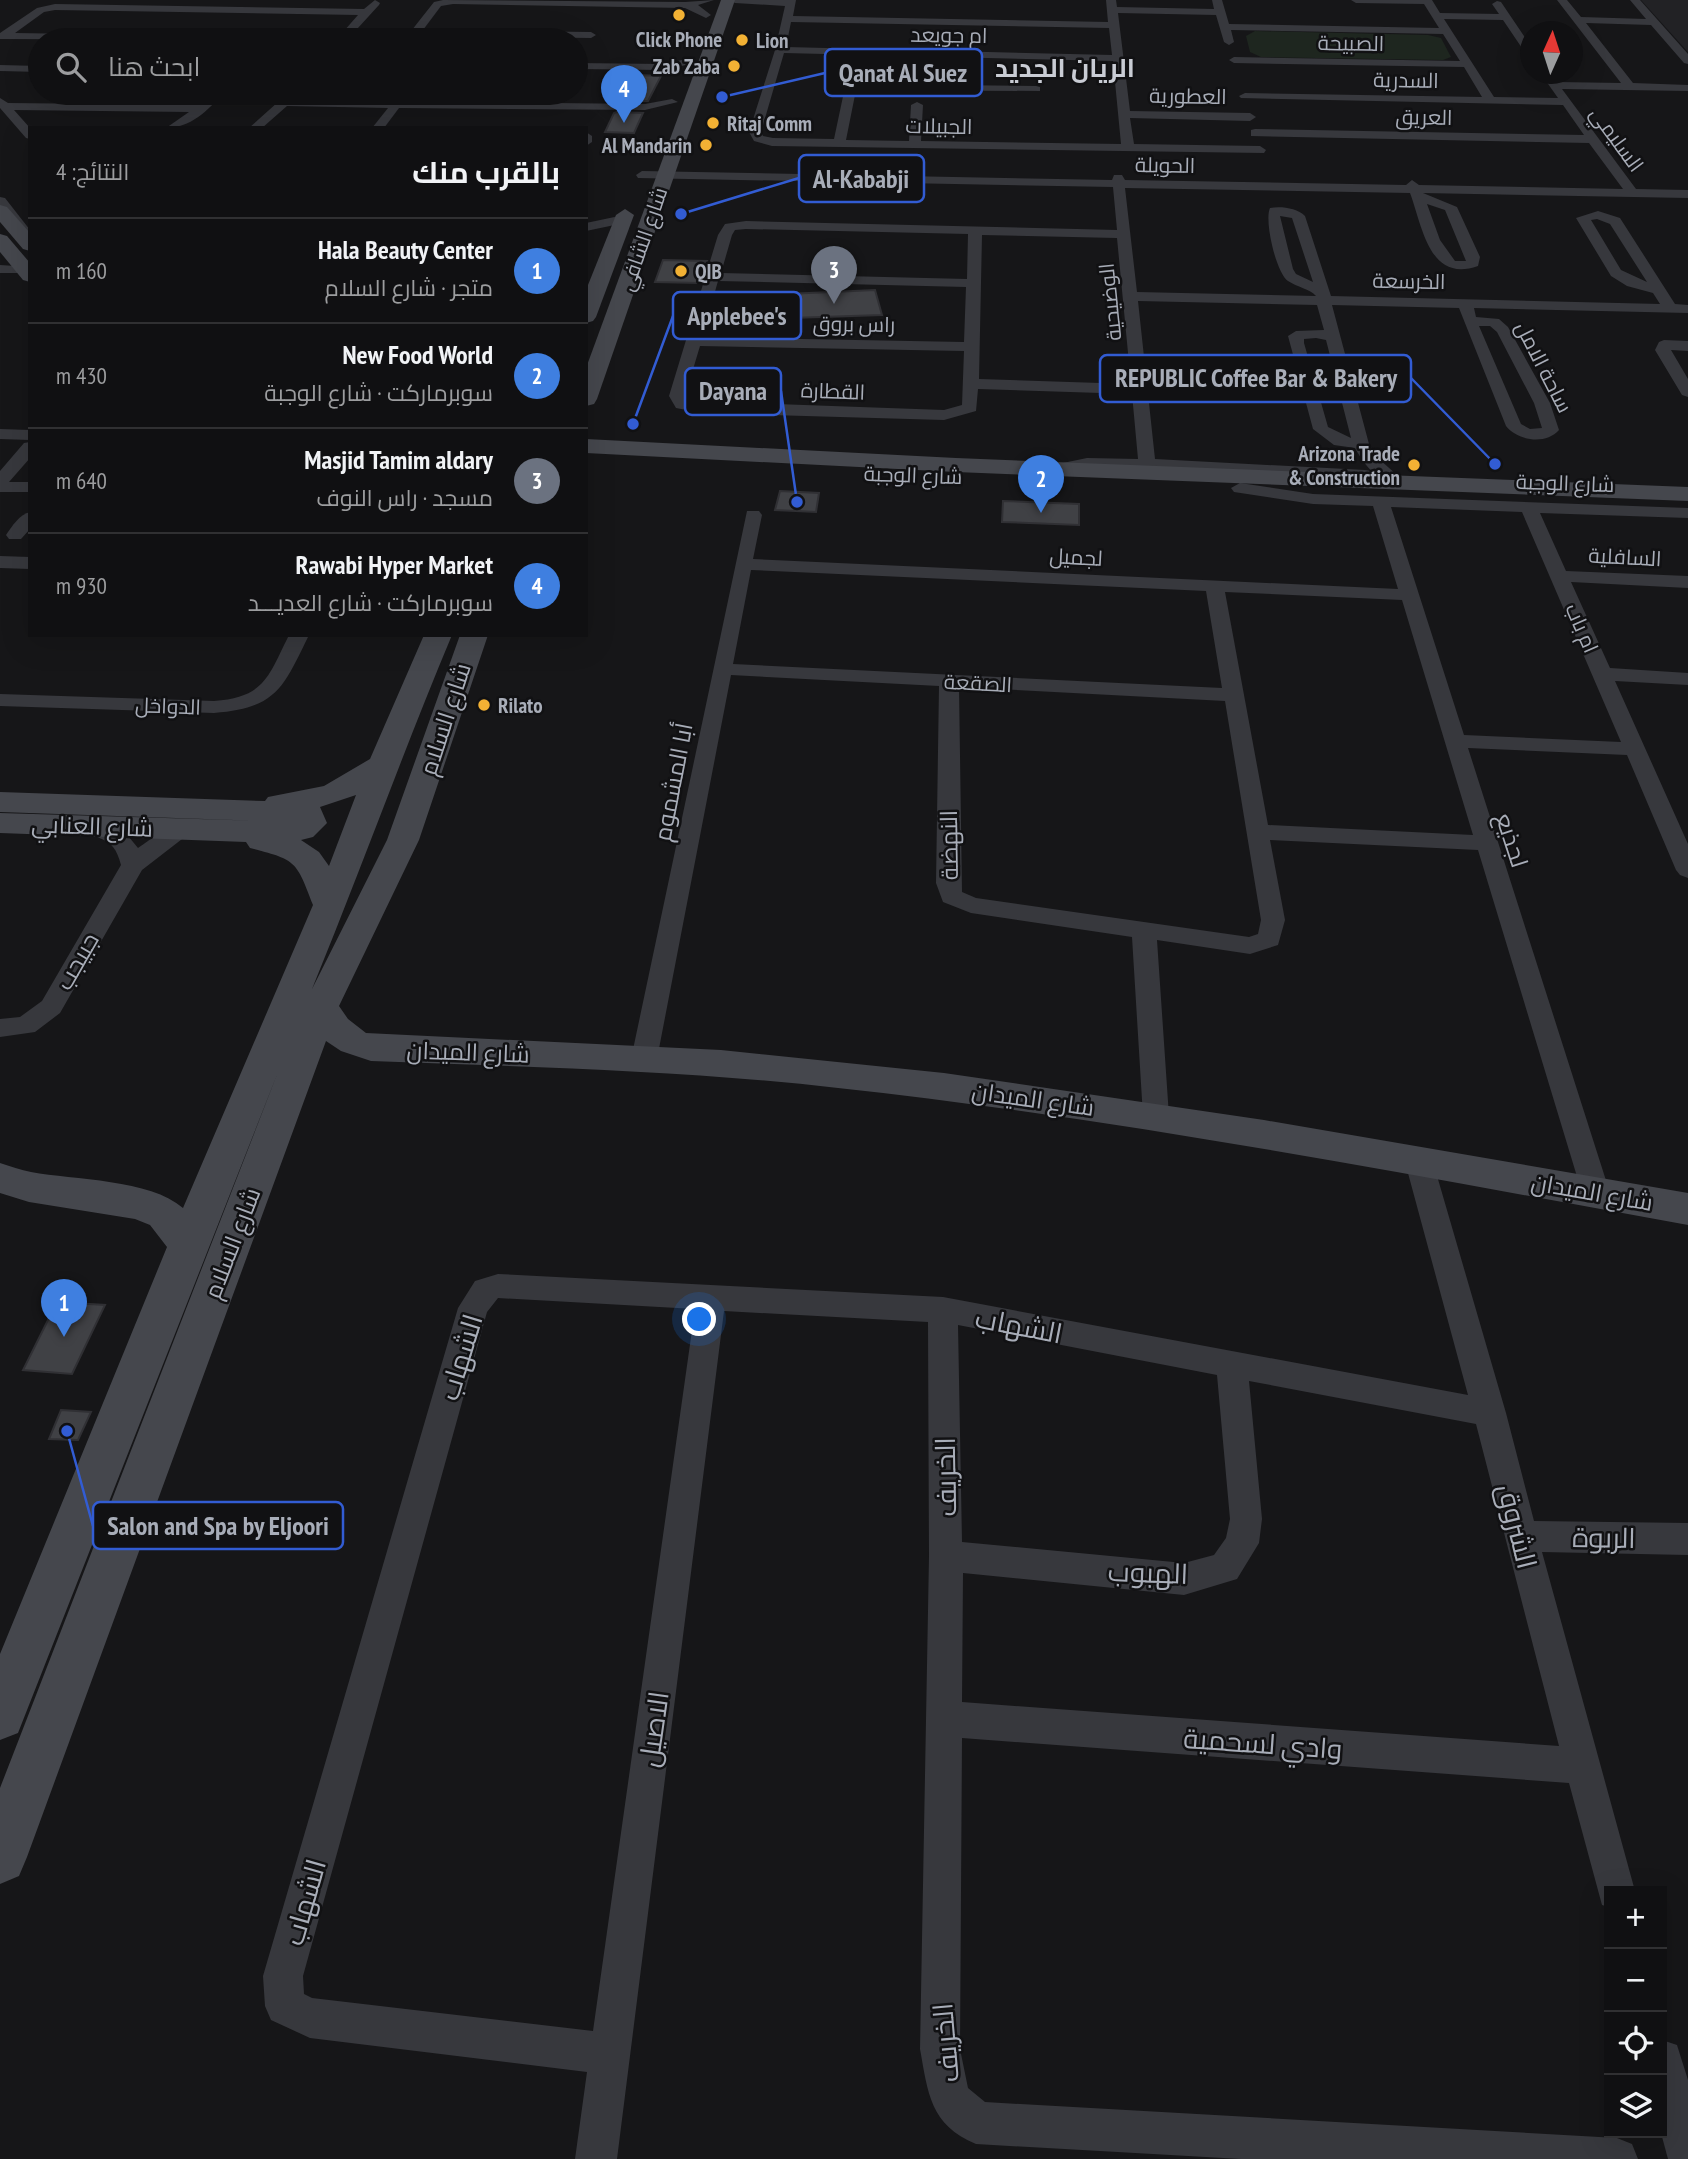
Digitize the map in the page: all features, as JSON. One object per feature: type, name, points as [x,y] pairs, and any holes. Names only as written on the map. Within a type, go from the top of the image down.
[{"type":"main road","name":"شارع الشافي","points":[[588,394],[666,172],[717,7]]},
{"type":"main road","points":[[668,112],[685,69]]},
{"type":"main road","name":"شارع الشافي","points":[[588,312],[640,178]]},
{"type":"main road","points":[[5,209],[28,240]]},
{"type":"main road","points":[[2,248],[27,273]]},
{"type":"main road","points":[[588,406],[590,423],[602,432],[661,458]]},
{"type":"main road","name":"شارع الوجبة","points":[[588,446],[661,458],[1240,488],[1688,505]]},
{"type":"main road","name":"شارع الوجبة","points":[[590,461],[661,458],[1064,468],[1688,494]]},
{"type":"main road","points":[[590,461],[956,465]]},
{"type":"main road","name":"شارع السلام","points":[[0,1715],[219,1168],[330,905],[383,764],[437,637]]},
{"type":"main road","name":"شارع السلام","points":[[0,1857],[321,1006],[403,840],[429,771],[453,689],[473,637]]},
{"type":"main road","points":[[180,818],[319,800],[346,790],[383,764]]},
{"type":"main road","name":"شارع العنابي","points":[[0,802],[180,818]]},
{"type":"main road","points":[[180,818],[295,848],[310,862],[330,905]]},
{"type":"main road","name":"شارع العنابي","points":[[0,823],[95,827],[180,818]]},
{"type":"main road","name":"شارع الميدان","points":[[321,1006],[328,1021],[342,1037],[371,1048],[644,1059],[838,1074],[1156,1116],[1688,1209]]},
{"type":"main road","name":"شارع الميدان","points":[[292,1084],[323,1064],[371,1048]]},
{"type":"main road","points":[[0,1178],[29,1187],[140,1204],[155,1203],[186,1194],[219,1168]]},
{"type":"main road","points":[[140,1204],[164,1214],[173,1222],[188,1245]]},
{"type":"street","points":[[352,28],[377,0]]},
{"type":"street","points":[[1356,0],[1428,1],[1490,100]]},
{"type":"street","points":[[1494,0],[1520,37]]},
{"type":"street","points":[[1562,0],[1630,87]]},
{"type":"street","points":[[1635,0],[1688,61]]},
{"type":"street","name":"الجبيلات","points":[[717,7],[791,1],[780,50],[755,132],[758,138],[772,142],[839,144],[1128,148],[1266,170]]},
{"type":"street","points":[[419,28],[438,4],[446,2],[600,20]]},
{"type":"street","points":[[512,28],[600,20],[685,5],[697,8],[717,7]]},
{"type":"street","points":[[1112,5],[1128,148]]},
{"type":"street","name":"العطورية","points":[[1112,5],[1218,6],[1266,170]]},
{"type":"street","points":[[3,36],[41,10],[55,7],[367,12]]},
{"type":"street","points":[[285,28],[304,11]]},
{"type":"street","points":[[786,19],[886,16],[1012,17],[1113,25]]},
{"type":"street","points":[[1437,16],[1506,17]]},
{"type":"street","points":[[588,42],[600,20]]},
{"type":"street","points":[[1578,20],[1654,22]]},
{"type":"street","points":[[1225,27],[1447,31]]},
{"type":"street","points":[[3,36],[28,36]]},
{"type":"street","name":"ام جويعد","points":[[780,50],[1036,78],[1118,58]]},
{"type":"street","points":[[588,59],[685,69]]},
{"type":"street","name":"الصبيحة","points":[[1239,78],[1467,64]]},
{"type":"street","points":[[0,68],[28,69]]},
{"type":"street","points":[[839,144],[852,103],[849,90],[856,86],[1036,78]]},
{"type":"street","name":"السدرية","points":[[1239,78],[1490,100],[1566,102]]},
{"type":"street","points":[[1554,85],[1688,88]]},
{"type":"street","name":"السليمي","points":[[1554,85],[1630,190]]},
{"type":"street","points":[[2,104],[28,105]]},
{"type":"street","points":[[2,104],[28,133]]},
{"type":"street","points":[[52,105],[202,108]]},
{"type":"street","points":[[175,126],[205,105]]},
{"type":"street","points":[[257,126],[283,105]]},
{"type":"street","points":[[380,126],[395,105]]},
{"type":"street","points":[[521,105],[645,107],[668,112]]},
{"type":"street","points":[[915,145],[918,105]]},
{"type":"street","name":"العطورية","points":[[1126,114],[1250,117]]},
{"type":"street","name":"العريق","points":[[1255,133],[1593,139]]},
{"type":"street","name":"الحويلة","points":[[640,178],[666,172],[1119,181],[1266,170],[1416,190],[1688,189]]},
{"type":"street","name":"الوضيحية","points":[[1119,181],[1147,464]]},
{"type":"street","points":[[1416,190],[1450,206],[1473,257],[1473,263],[1469,266],[1454,266],[1440,256],[1416,190]]},
{"type":"street","name":"الحويلة","points":[[1630,190],[1688,194]]},
{"type":"street","points":[[5,209],[27,209]]},
{"type":"street","points":[[1324,296],[1291,277],[1286,268],[1273,217],[1275,211],[1298,216],[1324,296],[1332,337],[1364,450],[1364,466],[1354,474]]},
{"type":"street","points":[[1656,289],[1632,283],[1616,273],[1583,218],[1598,215],[1615,221],[1670,308]]},
{"type":"street","name":"القطارة","points":[[975,230],[971,408],[944,415],[702,408],[682,405],[677,396],[725,235],[730,227],[746,225],[975,230],[1124,234]]},
{"type":"street","points":[[590,227],[621,227]]},
{"type":"street","points":[[0,268],[27,273]]},
{"type":"street","points":[[712,277],[974,283]]},
{"type":"street","name":"الخرسعة","points":[[1130,296],[1324,296],[1465,304],[1688,309]]},
{"type":"street","name":"ساحة الامل","points":[[1465,304],[1470,321],[1518,430],[1544,435],[1550,430],[1542,403],[1503,330],[1494,322],[1470,321]]},
{"type":"street","points":[[1332,337],[1302,333],[1296,336],[1321,429],[1340,441],[1364,450],[1389,475]]},
{"type":"street","name":"راس بروق","points":[[693,341],[972,347]]},
{"type":"street","points":[[1688,346],[1664,345],[1663,350],[1688,392]]},
{"type":"street","points":[[971,384],[1139,389]]},
{"type":"street","points":[[0,434],[28,435]]},
{"type":"street","points":[[0,484],[28,449]]},
{"type":"street","name":"شارع الوجبة","points":[[1064,468],[1087,463],[1147,464],[1688,488]]},
{"type":"street","points":[[0,484],[28,488]]},
{"type":"street","name":"شارع الوجبة","points":[[1240,488],[1313,499],[1688,513]]},
{"type":"street","name":"لجذيع","points":[[1380,502],[1596,1193]]},
{"type":"street","name":"ام باب","points":[[1529,507],[1686,863]]},
{"type":"street","name":"أبا المشموم","points":[[644,1059],[753,515]]},
{"type":"street","points":[[15,535],[28,519]]},
{"type":"street","points":[[0,562],[28,563]]},
{"type":"street","name":"لجميل","points":[[743,564],[1408,595]]},
{"type":"street","name":"السافلية","points":[[1559,576],[1688,582]]},
{"type":"street","name":"النهضة","points":[[949,681],[948,883],[951,896],[971,905],[1250,946],[1269,939],[1273,920],[1215,587]]},
{"type":"street","name":"الدواخل","points":[[0,700],[214,707],[247,704],[271,689],[298,637]]},
{"type":"street","name":"الصقعة","points":[[722,669],[1234,695]]},
{"type":"street","points":[[1602,674],[1688,679]]},
{"type":"street","points":[[1453,741],[1635,749]]},
{"type":"street","name":"جبيجب","points":[[0,1028],[26,1026],[51,1007],[133,865],[180,818]]},
{"type":"street","points":[[95,827],[122,840],[129,849],[133,865]]},
{"type":"street","points":[[1258,832],[1486,843]]},
{"type":"street","points":[[1144,931],[1156,1116]]},
{"type":"street","name":"الشروق","points":[[1419,1162],[1490,1413],[1520,1536],[1615,1886]]},
{"type":"street","name":"الشهاب","points":[[610,2054],[310,2018],[285,2006],[283,1976],[472,1308],[485,1290],[498,1286],[943,1310],[1490,1413]]},
{"type":"street","name":"الاصيل","points":[[596,2159],[710,1299]]},
{"type":"street","name":"الخريف","points":[[943,1310],[946,1556],[940,2049],[950,2099],[976,2123],[1616,2159]]},
{"type":"street","name":"الهبوب","points":[[946,1556],[1184,1579],[1225,1568],[1242,1543],[1246,1520],[1232,1366]]},
{"type":"street","name":"الربوة","points":[[1520,1536],[1688,1539]]},
{"type":"street","name":"وادي لسحمية","points":[[944,1719],[1582,1766]]},
{"type":"street","points":[[1666,2075],[1688,2156]]},
{"type":"shaded area","points":[[1641,0],[1688,0],[1688,52]]},
{"type":"shaded area","points":[[1255,31],[1428,35],[1441,38],[1451,57],[1443,60],[1261,57],[1250,52],[1246,36]]},
{"type":"building","points":[[636,75],[661,76],[648,101],[623,101]]},
{"type":"building","points":[[614,113],[643,113],[634,133],[605,132]]},
{"type":"building","name":"QIB","points":[[663,260],[707,261],[700,283],[655,282]]},
{"type":"building","points":[[875,290],[882,315],[791,318],[787,294]]},
{"type":"building","points":[[780,491],[819,493],[816,512],[775,510]]},
{"type":"building","points":[[1003,501],[1079,504],[1079,525],[1002,522]]},
{"type":"building","points":[[57,1302],[105,1305],[72,1374],[23,1370]]},
{"type":"building","points":[[61,1410],[91,1412],[78,1440],[49,1439]]},
{"type":"place","name":"Click Phone","points":[[679,15]]},
{"type":"place","name":"Lion","points":[[742,40]]},
{"type":"place","name":"Zab Zaba","points":[[734,66]]},
{"type":"place","name":"Qanat Al Suez","points":[[722,97]]},
{"type":"place","name":"Rawabi Hyper Market","points":[[624,123]]},
{"type":"place","name":"Ritaj Comm","points":[[713,123]]},
{"type":"place","name":"Al Mandarin","points":[[706,145]]},
{"type":"place","name":"Al-Kababji","points":[[681,214]]},
{"type":"place","name":"QIB","points":[[681,271]]},
{"type":"place","name":"Masjid Tamim aldary","points":[[834,304]]},
{"type":"place","name":"Applebee's","points":[[633,424]]},
{"type":"place","name":"REPUBLIC Coffee Bar & Bakery","points":[[1495,464]]},
{"type":"place","name":"Arizona Trade & Construction","points":[[1414,465]]},
{"type":"place","name":"Dayana","points":[[797,502]]},
{"type":"place","name":"New Food World","points":[[1041,513]]},
{"type":"place","name":"Rilato","points":[[484,705]]},
{"type":"place","name":"Hala Beauty Center","points":[[64,1337]]},
{"type":"place","name":"Salon and Spa by Eljoori","points":[[67,1431]]},
{"type":"district","name":"الريان الجديد","points":[[1065,67]]}]
